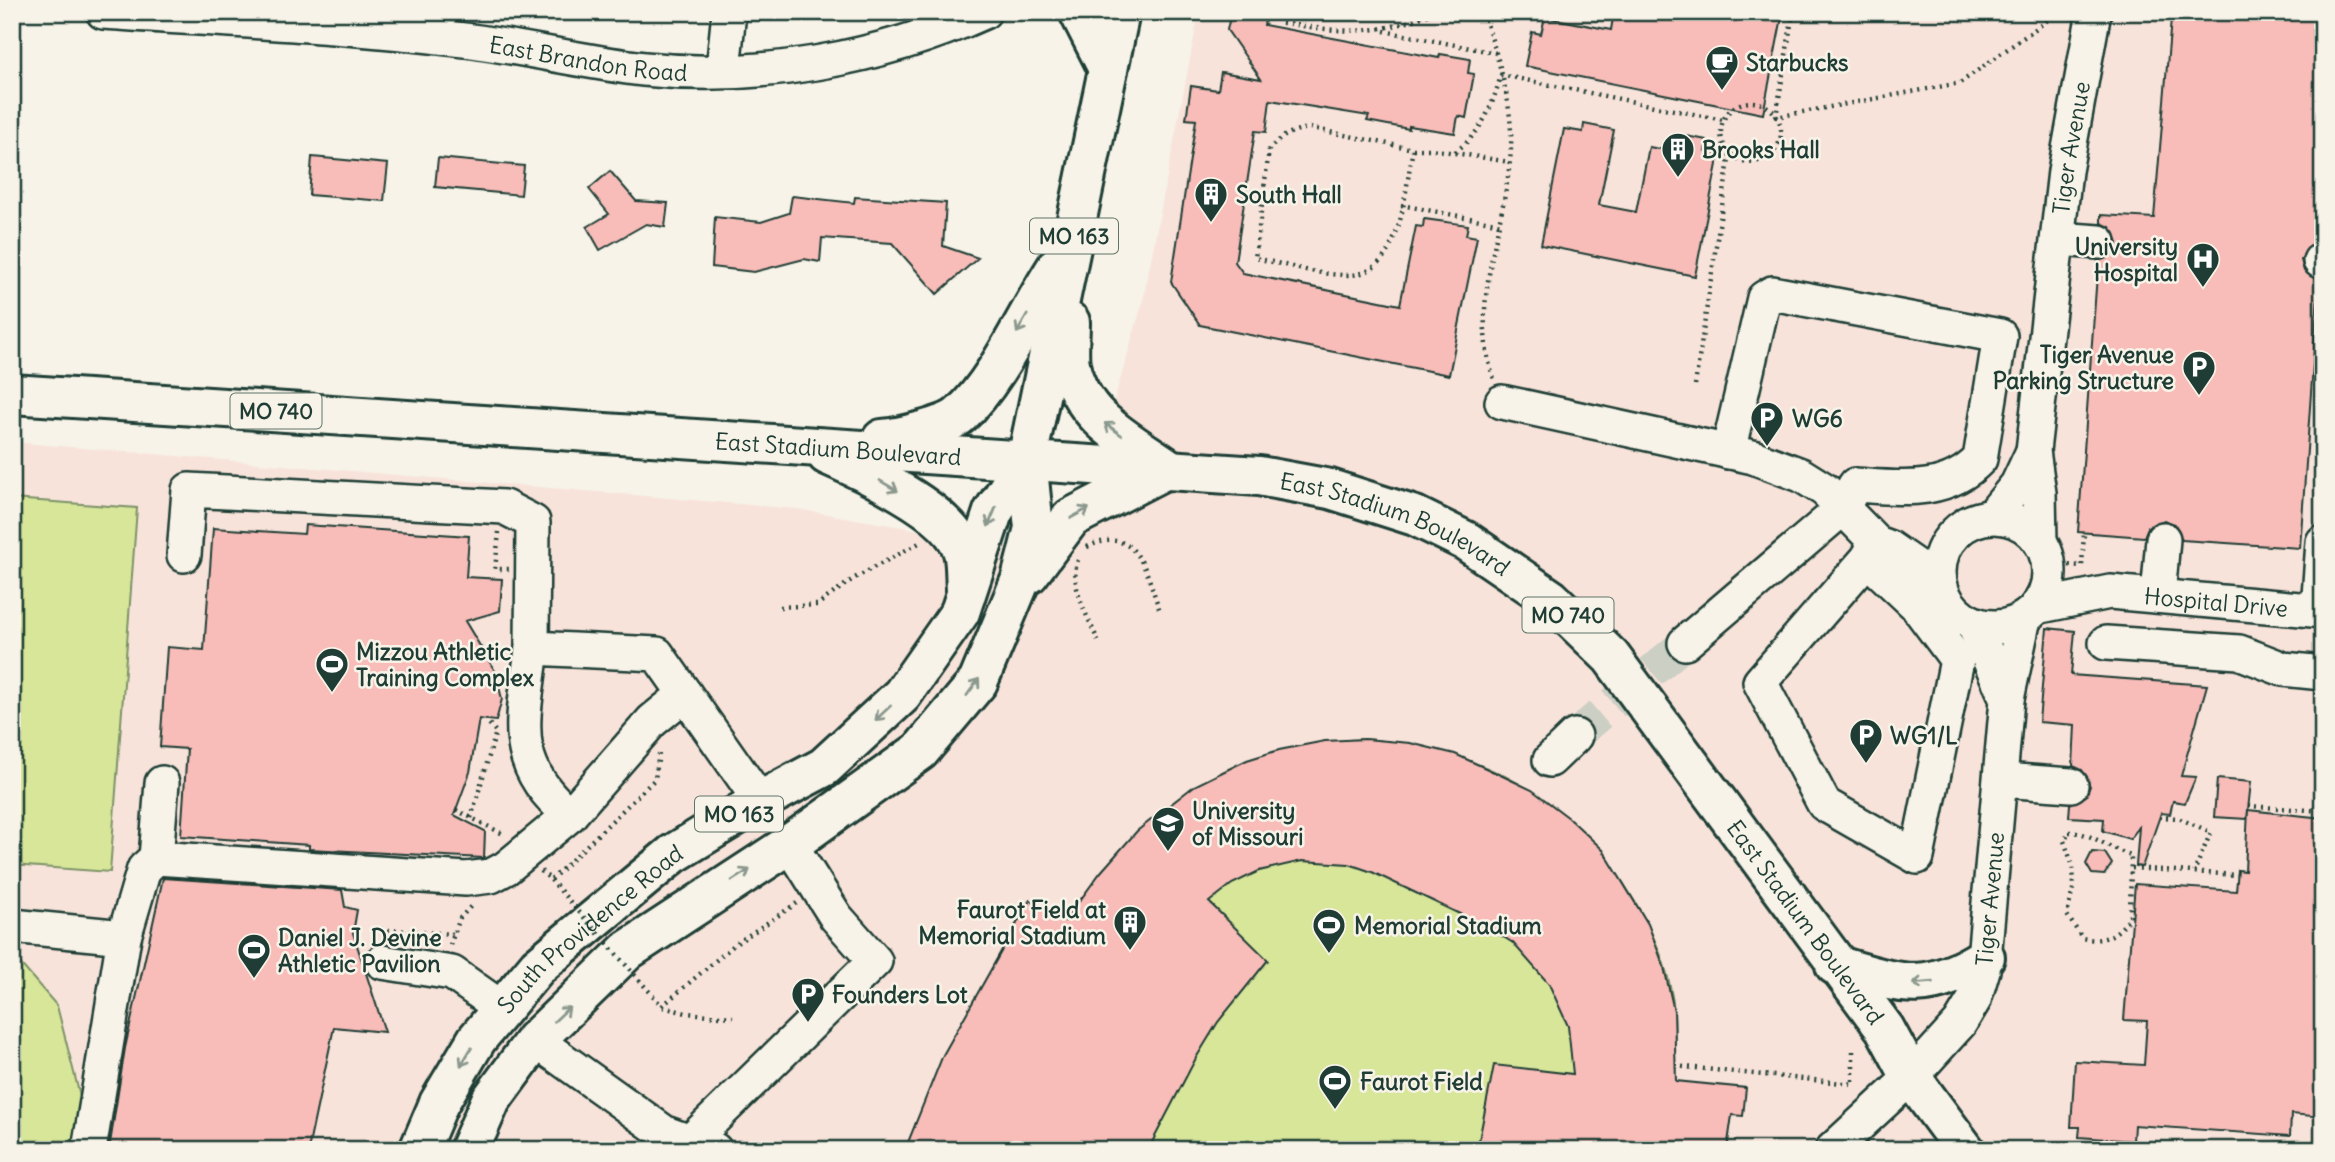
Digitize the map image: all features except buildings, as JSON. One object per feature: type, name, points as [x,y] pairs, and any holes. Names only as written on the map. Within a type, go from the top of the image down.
[{"type":"main road","points":[[1079,12],[1091,30],[1108,69]]},
{"type":"main road","name":"South Providence Road","points":[[469,1150],[491,1100],[535,1040],[628,950],[790,844],[920,751],[978,682],[1021,579],[1034,528],[1027,459],[1120,12]]},
{"type":"main road","points":[[806,445],[896,438],[958,417],[995,371],[1071,246]]},
{"type":"main road","points":[[1010,605],[1038,561],[1071,518],[1168,468],[1093,414],[1079,393],[1070,364],[1071,246]]},
{"type":"main road","name":"East Stadium Boulevard","points":[[12,394],[1168,468],[1259,476],[1374,500],[1466,541],[1513,571],[1551,600],[1611,657],[1835,965],[1885,1029],[1911,1077],[1965,1150]]},
{"type":"main road","points":[[806,445],[872,476],[933,512],[962,549],[966,592]]},
{"type":"main road","name":"South Providence Road","points":[[419,1150],[439,1103],[477,1040],[538,966],[673,854],[760,801],[824,767],[902,695],[960,612],[993,512],[1027,459]]},
{"type":"main road","points":[[628,950],[671,895],[744,836],[760,801]]},
{"type":"main road","points":[[1835,965],[1901,983],[1918,984],[1935,982],[1957,974],[1985,957]]},
{"type":"street","name":"East Brandon Road","points":[[103,12],[458,39],[571,60],[647,69],[723,71],[783,67],[883,48],[935,34],[984,12]]},
{"type":"street","points":[[723,71],[729,12]]},
{"type":"street","name":"Tiger Avenue","points":[[2048,548],[2034,451],[2065,170],[2095,12]]},
{"type":"street","points":[[2058,239],[2099,242]]},
{"type":"street","points":[[1685,643],[1842,509],[1855,485],[1919,489],[1938,485],[1967,473],[1980,459],[2000,336],[1772,293],[1764,298],[1728,452]]},
{"type":"street","points":[[1502,402],[1728,452],[1801,475],[1825,490],[1877,550],[1957,660],[1917,857],[1825,804],[1760,682],[1877,550],[1926,542],[1957,531],[1973,521],[1991,517],[2019,524],[2048,548],[2049,575],[2046,592],[2030,613],[1999,626],[1973,623],[1958,614],[1947,601],[1940,583],[1942,555],[1957,531]]},
{"type":"street","name":"Tiger Avenue","points":[[1991,517],[2017,485],[2034,451]]},
{"type":"street","points":[[184,555],[188,490],[504,507],[533,522],[532,648],[523,730],[528,765],[546,795],[570,815]]},
{"type":"street","points":[[2158,596],[2163,538]]},
{"type":"street","points":[[2320,611],[2323,542]]},
{"type":"street","name":"Hospital Drive","points":[[2048,548],[2068,574],[2110,592],[2320,611]]},
{"type":"street","points":[[1877,550],[1940,583]]},
{"type":"street","name":"Hospital Drive","points":[[2030,613],[2110,592]]},
{"type":"street","name":"Tiger Avenue","points":[[1832,1150],[1911,1077],[1960,1023],[1974,1000],[1985,957],[2007,699],[2030,613]]},
{"type":"street","name":"Tiger Avenue","points":[[1973,623],[2007,699]]},
{"type":"street","points":[[2106,643],[2239,652],[2283,669],[2323,673]]},
{"type":"street","points":[[532,648],[657,654],[760,801]]},
{"type":"street","points":[[156,858],[467,879],[491,876],[506,868],[570,815],[652,721],[685,694]]},
{"type":"street","points":[[1550,760],[1575,736]]},
{"type":"street","points":[[2002,779],[2071,785]]},
{"type":"street","points":[[89,1150],[124,937],[144,869],[156,858],[162,783]]},
{"type":"street","points":[[535,1040],[665,1133],[697,1147],[875,961],[836,916],[790,844]]},
{"type":"street","points":[[12,926],[124,937]]},
{"type":"street","points":[[382,962],[452,973],[503,1009]]},
{"type":"path","points":[[1279,12],[1278,22],[1340,33],[1379,30],[1434,12]]},
{"type":"path","points":[[1483,12],[1501,75],[1511,145],[1501,224],[1483,313],[1487,361],[1502,402]]},
{"type":"path","points":[[1776,117],[1762,104],[1744,103],[1735,106],[1723,120],[1721,138],[1730,153],[1747,161],[1765,158],[1773,152],[1780,135],[1776,117],[1793,12]]},
{"type":"path","points":[[1776,117],[1960,83],[2059,12]]},
{"type":"path","points":[[1379,30],[1496,53]]},
{"type":"path","points":[[1501,75],[1723,120]]},
{"type":"path","points":[[1454,152],[1480,130],[1491,110],[1501,75]]},
{"type":"path","points":[[1413,149],[1387,257],[1378,267],[1363,274],[1345,276],[1255,258],[1269,150],[1279,138],[1294,130],[1310,128],[1413,149],[1454,152],[1509,162]]},
{"type":"path","points":[[1695,385],[1730,153]]},
{"type":"path","points":[[1401,205],[1501,224]]},
{"type":"path","points":[[2048,548],[2066,565],[2082,566],[2084,533]]},
{"type":"path","points":[[1098,641],[1076,587],[1075,568],[1086,547],[1101,540],[1122,540],[1136,551],[1160,611]]},
{"type":"path","points":[[780,607],[817,605],[853,579],[923,541]]},
{"type":"path","points":[[1080,541],[1086,547]]},
{"type":"path","points":[[471,818],[496,732],[486,720]]},
{"type":"path","points":[[652,721],[662,740],[655,779],[551,880],[662,1006],[686,1013],[733,1017]]},
{"type":"path","points":[[2248,806],[2323,811]]},
{"type":"path","points":[[456,810],[506,835]]},
{"type":"path","points":[[2159,817],[2178,818],[2211,832],[2194,872]]},
{"type":"path","points":[[2069,832],[2082,832],[2115,851],[2131,855],[2132,868],[2130,918],[2109,938],[2095,941],[2082,938],[2067,915],[2074,885],[2073,866],[2064,841],[2069,832]]},
{"type":"path","points":[[2132,868],[2237,875]]},
{"type":"path","points":[[662,1006],[734,945],[819,890]]},
{"type":"path","points":[[1675,1066],[1853,1084],[1853,1048]]},
{"type":"shaded area","name":"University of Missouri","points":[[1199,12],[2323,12],[2323,1150],[12,1150],[12,442],[797,509],[1069,556],[1143,301]]},
{"type":"green space","points":[[12,499],[137,508],[110,872],[12,865]]},
{"type":"green space","name":"Memorial Stadium","points":[[1365,739],[1449,754],[1522,785],[1555,807],[1584,834],[1611,865],[1649,927],[1665,969],[1672,998],[1674,1044],[1666,1150],[905,1150],[944,1055],[1030,900],[1065,921],[1126,845],[1158,815],[1191,790],[1228,769],[1268,754],[1314,744]]},
{"type":"green space","points":[[12,954],[57,1006],[83,1108],[82,1150],[12,1150]]},
{"type":"tunnel","points":[[1575,736],[1685,643]]},
{"type":"place","name":"Starbucks","points":[[1722,92]]},
{"type":"place","name":"Brooks Hall","points":[[1678,179]]},
{"type":"place","name":"South Hall","points":[[1211,224]]},
{"type":"place","name":"University Hospital","points":[[2203,289]]},
{"type":"place","name":"Tiger Avenue Parking Structure","points":[[2199,397]]},
{"type":"place","name":"WG6","points":[[1767,448]]},
{"type":"place","name":"Mizzou Athletic Training Complex","points":[[332,694]]},
{"type":"place","name":"WG1/L","points":[[1866,765]]},
{"type":"place","name":"University of Missouri","points":[[1168,853]]},
{"type":"place","name":"Faurot Field at Memorial Stadium","points":[[1130,952]]},
{"type":"place","name":"Memorial Stadium","points":[[1329,955]]},
{"type":"place","name":"Daniel J. Devine Athletic Pavilion","points":[[254,980]]},
{"type":"place","name":"Founders Lot","points":[[808,1024]]},
{"type":"place","name":"Faurot Field","points":[[1335,1111]]}]
